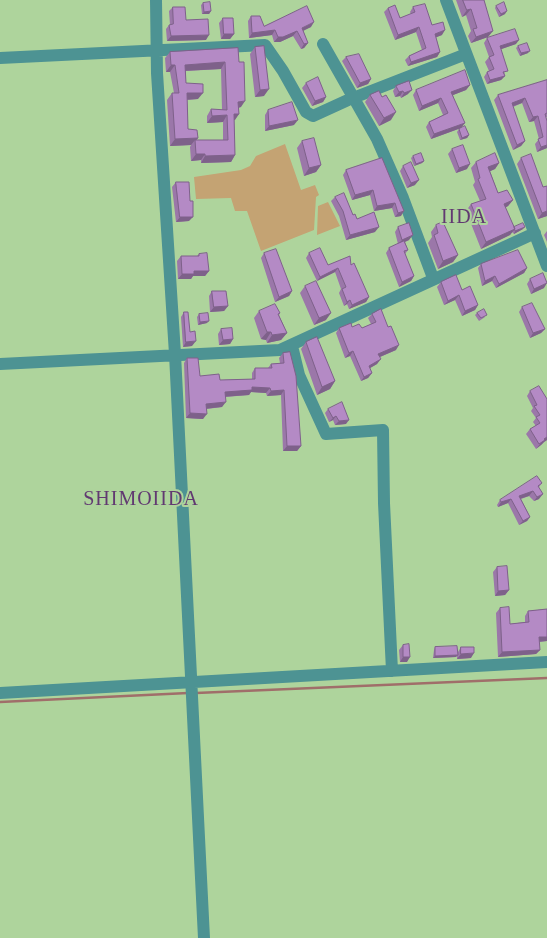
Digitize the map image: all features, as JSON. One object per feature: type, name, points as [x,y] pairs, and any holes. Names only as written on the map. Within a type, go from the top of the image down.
[{"type":"street","points":[[156,0],[157,52],[175,354],[204,938]]},
{"type":"street","points":[[446,0],[547,266]]},
{"type":"street","points":[[323,44],[377,139],[404,198],[433,278]]},
{"type":"street","points":[[0,58],[157,52],[265,45],[283,71],[306,112],[313,116],[353,98],[466,54]]},
{"type":"street","points":[[0,364],[280,350],[433,278],[535,234]]},
{"type":"street","points":[[292,346],[299,375],[326,434],[383,430],[384,503],[392,671]]},
{"type":"street","points":[[0,692],[191,689],[392,671],[547,662]]},
{"type":"shaded area","points":[[285,144],[301,190],[315,185],[319,195],[316,197],[314,230],[261,251],[247,211],[235,211],[231,198],[196,199],[194,177],[241,170],[250,166],[256,156]]},
{"type":"shaded area","points":[[328,202],[340,226],[317,235],[318,206]]},
{"type":"building","points":[[463,0],[484,0],[493,31],[476,37],[473,29],[477,28],[471,9],[467,10]]},
{"type":"building","points":[[210,2],[211,11],[204,12],[203,3]]},
{"type":"building","points":[[504,2],[507,11],[501,14],[496,6]]},
{"type":"building","points":[[425,4],[432,25],[443,22],[445,30],[435,34],[440,52],[411,62],[409,56],[426,48],[419,27],[398,35],[388,8],[395,5],[400,18],[415,12],[413,7]]},
{"type":"building","points":[[307,6],[314,22],[302,28],[308,43],[304,44],[297,31],[283,37],[278,37],[275,30],[252,33],[251,16],[260,16],[264,26]]},
{"type":"building","points":[[173,7],[185,7],[186,20],[208,19],[209,35],[171,36],[169,25],[173,24]]},
{"type":"building","points":[[223,18],[233,18],[234,34],[224,34]]},
{"type":"building","points":[[515,29],[519,40],[500,46],[508,71],[503,72],[505,76],[490,80],[487,72],[494,69],[489,57],[494,55],[487,38]]},
{"type":"building","points":[[527,43],[530,51],[521,53],[518,46]]},
{"type":"building","points":[[264,46],[269,89],[260,90],[255,47]]},
{"type":"building","points":[[238,48],[239,62],[244,62],[245,101],[238,102],[239,114],[234,114],[235,155],[205,156],[205,154],[196,154],[195,140],[228,140],[227,115],[212,116],[211,109],[227,110],[225,62],[185,65],[186,83],[203,84],[203,93],[187,93],[188,129],[197,130],[198,138],[175,139],[172,93],[179,93],[175,65],[171,65],[170,52]]},
{"type":"building","points":[[359,54],[371,79],[360,83],[346,57]]},
{"type":"building","points":[[465,70],[470,85],[451,92],[465,123],[434,134],[429,122],[448,113],[441,98],[422,106],[416,90]]},
{"type":"building","points":[[318,77],[326,97],[315,101],[306,83]]},
{"type":"building","points":[[547,80],[547,113],[545,114],[547,121],[547,145],[541,147],[538,139],[543,137],[538,116],[533,117],[525,98],[512,103],[525,141],[517,145],[498,95]]},
{"type":"building","points":[[409,81],[412,90],[404,93],[403,91],[399,92],[396,86]]},
{"type":"building","points":[[379,91],[382,97],[386,95],[396,112],[384,118],[370,95]]},
{"type":"building","points":[[292,102],[298,120],[269,126],[268,110]]},
{"type":"building","points":[[465,126],[469,135],[462,138],[459,129]]},
{"type":"building","points":[[314,138],[321,165],[309,168],[302,141]]},
{"type":"building","points":[[463,145],[470,164],[459,168],[452,149]]},
{"type":"building","points":[[421,153],[424,161],[416,164],[413,156]]},
{"type":"building","points":[[495,153],[499,163],[488,167],[498,193],[507,190],[513,200],[504,204],[515,229],[486,242],[471,204],[486,199],[478,179],[480,178],[476,162]]},
{"type":"building","points":[[531,154],[543,187],[547,186],[547,211],[542,213],[521,158]]},
{"type":"building","points":[[382,158],[404,211],[398,213],[395,203],[377,206],[373,190],[355,195],[346,170]]},
{"type":"building","points":[[411,162],[419,180],[411,183],[403,166]]},
{"type":"building","points":[[176,182],[189,182],[190,201],[193,201],[193,217],[180,217]]},
{"type":"building","points":[[344,193],[353,215],[355,214],[357,219],[374,212],[379,227],[350,235],[343,211],[335,197]]},
{"type":"building","points":[[443,222],[458,255],[443,261],[434,235],[438,233],[436,225]]},
{"type":"building","points":[[409,223],[413,235],[402,240],[398,227]]},
{"type":"building","points":[[523,223],[525,227],[515,231],[514,227]]},
{"type":"building","points":[[404,241],[408,250],[404,251],[414,276],[402,282],[389,248]]},
{"type":"building","points":[[320,248],[328,265],[350,256],[351,265],[354,263],[369,297],[352,305],[350,300],[347,302],[342,289],[346,287],[338,268],[320,277],[309,253]]},
{"type":"building","points":[[276,249],[292,291],[279,297],[264,253]]},
{"type":"building","points":[[518,250],[527,268],[499,284],[495,276],[485,281],[481,264]]},
{"type":"building","points":[[207,253],[209,271],[194,271],[194,274],[182,274],[181,256],[199,256],[199,254]]},
{"type":"building","points":[[543,273],[547,283],[534,289],[530,279]]},
{"type":"building","points":[[456,275],[462,290],[470,286],[478,305],[465,311],[459,295],[448,301],[441,282]]},
{"type":"building","points":[[316,281],[331,313],[319,318],[305,286]]},
{"type":"building","points":[[212,291],[226,291],[228,306],[214,307]]},
{"type":"building","points":[[532,303],[545,329],[533,333],[522,307]]},
{"type":"building","points":[[275,304],[287,333],[272,335],[271,332],[267,332],[259,311]]},
{"type":"building","points":[[381,309],[388,327],[391,326],[399,345],[378,354],[381,359],[369,366],[372,373],[364,377],[353,351],[349,353],[339,328],[351,323],[352,327],[359,324],[362,328],[376,322],[372,314]]},
{"type":"building","points":[[484,309],[487,315],[481,318],[477,313]]},
{"type":"building","points":[[184,312],[188,312],[190,332],[195,331],[196,341],[186,342]]},
{"type":"building","points":[[208,313],[209,321],[200,322],[199,314]]},
{"type":"building","points":[[232,328],[233,339],[223,340],[221,329]]},
{"type":"building","points":[[317,337],[335,381],[322,387],[306,342]]},
{"type":"building","points":[[290,352],[296,376],[301,446],[287,446],[284,390],[271,391],[270,388],[252,387],[252,390],[225,392],[226,402],[206,404],[207,414],[190,413],[187,358],[198,358],[200,376],[219,374],[220,380],[255,379],[255,368],[272,368],[271,364],[284,363],[283,353]]},
{"type":"building","points":[[539,386],[547,399],[547,437],[539,444],[530,429],[540,423],[536,417],[540,415],[534,406],[537,405],[530,391]]},
{"type":"building","points":[[342,402],[349,420],[339,421],[336,416],[333,418],[328,409]]},
{"type":"building","points":[[537,476],[542,483],[538,486],[543,494],[537,497],[533,491],[519,496],[530,517],[523,521],[511,499],[501,502],[500,500]]},
{"type":"building","points":[[507,566],[509,590],[498,591],[497,567]]},
{"type":"building","points":[[509,607],[510,624],[529,622],[528,611],[547,609],[547,637],[539,637],[540,650],[502,652],[500,608]]},
{"type":"building","points":[[409,644],[410,657],[403,657],[403,645]]},
{"type":"building","points":[[457,646],[458,655],[435,656],[435,647]]},
{"type":"building","points":[[461,647],[474,647],[474,653],[461,654]]},
{"type":"waterway","points":[[196,693],[547,678]]},
{"type":"waterway","points":[[0,702],[188,693]]},
{"type":"district","name":"IIDA","points":[[464,218]]},
{"type":"district","name":"SHIMOIIDA","points":[[141,500]]}]
